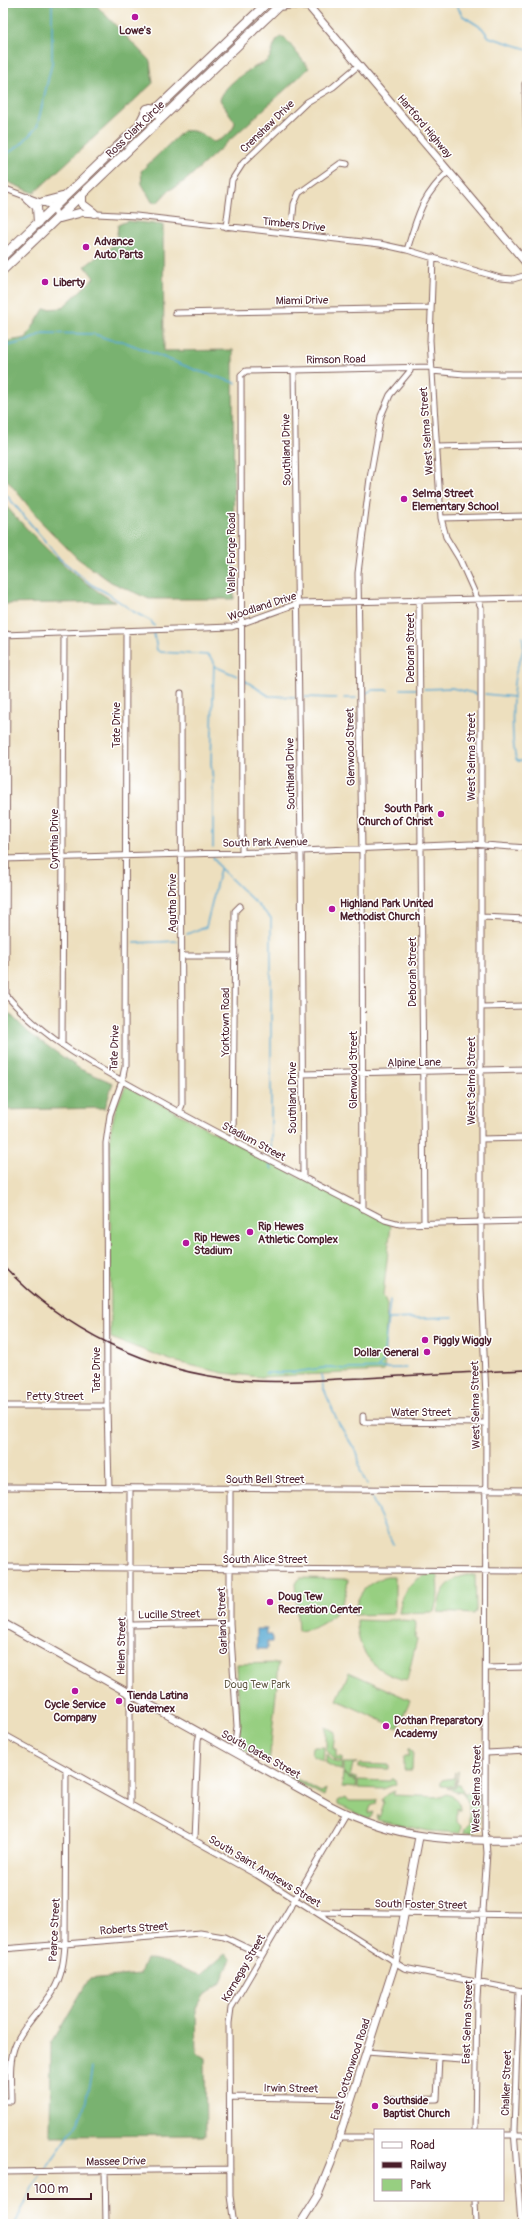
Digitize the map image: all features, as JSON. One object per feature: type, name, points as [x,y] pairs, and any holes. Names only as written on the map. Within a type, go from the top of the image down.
[{"type":"highway","name":"Ross Clark Circle","points":[[3,256],[267,3]]},
{"type":"highway","points":[[280,5],[308,4]]},
{"type":"highway","name":"Ross Clark Circle","points":[[3,270],[280,5]]},
{"type":"highway","points":[[175,91],[183,98]]},
{"type":"highway","points":[[155,110],[156,123]]},
{"type":"highway","points":[[82,194],[82,200],[85,208],[94,213]]},
{"type":"highway","points":[[43,202],[56,200],[66,195]]},
{"type":"highway","points":[[27,198],[37,207],[38,223]]},
{"type":"highway","points":[[57,218],[79,213]]},
{"type":"main road","name":"Hartford Highway","points":[[308,4],[527,264]]},
{"type":"main road","name":"South Oates Street","points":[[3,1624],[345,1814],[388,1830],[418,1837],[527,1840]]},
{"type":"main road","name":"East Cottonwood Road","points":[[300,2224],[318,2195],[339,2137],[395,1963],[418,1837]]},
{"type":"street","name":"Crenshaw Drive","points":[[226,227],[232,180],[243,163],[307,102],[332,87],[359,65]]},
{"type":"street","points":[[525,84],[527,147]]},
{"type":"street","points":[[291,234],[294,204],[299,193],[341,163],[347,164]]},
{"type":"street","points":[[407,250],[424,199],[449,171]]},
{"type":"street","points":[[3,188],[54,207],[57,218]]},
{"type":"street","points":[[66,195],[65,204],[68,208]]},
{"type":"street","name":"Timbers Drive","points":[[68,208],[79,213],[94,213],[380,244],[407,250],[508,279],[518,279],[527,275]]},
{"type":"street","name":"West Selma Street","points":[[433,258],[430,308],[441,518],[446,537],[460,560],[481,607],[481,1222],[486,1422],[487,1753],[487,1853],[483,1915]]},
{"type":"street","name":"Miami Drive","points":[[174,313],[430,308]]},
{"type":"street","name":"Rimson Road","points":[[242,374],[246,371],[410,368],[432,369],[464,374],[527,374]]},
{"type":"street","name":"Glenwood Street","points":[[363,1209],[362,848],[358,602],[359,555],[378,424],[386,402],[394,389],[410,372],[410,368]]},
{"type":"street","name":"Southland Drive","points":[[294,370],[299,603],[303,1177]]},
{"type":"street","name":"Valley Forge Road","points":[[242,374],[240,626],[242,852]]},
{"type":"street","points":[[437,447],[527,445]]},
{"type":"street","points":[[441,518],[527,516]]},
{"type":"street","name":"Woodland Drive","points":[[5,635],[240,626],[299,603],[527,598]]},
{"type":"street","name":"Deborah Street","points":[[420,600],[424,1223]]},
{"type":"street","name":"Tate Drive","points":[[109,1488],[106,1406],[106,1143],[110,1115],[122,1081],[125,1066],[126,631]]},
{"type":"street","name":"Cynthia Drive","points":[[62,1045],[64,633]]},
{"type":"street","points":[[4,993],[5,635]]},
{"type":"street","name":"Agutha Drive","points":[[179,1112],[182,1105],[181,693]]},
{"type":"street","name":"South Park Avenue","points":[[5,859],[301,851],[422,845],[481,844],[527,848]]},
{"type":"street","name":"Yorktown Road","points":[[234,1141],[235,910],[240,906]]},
{"type":"street","points":[[482,917],[527,919]]},
{"type":"street","points":[[182,956],[235,956]]},
{"type":"street","name":"Stadium Street","points":[[4,993],[29,1018],[62,1045],[122,1081],[363,1209],[393,1223],[527,1221]]},
{"type":"street","points":[[482,1007],[527,1006]]},
{"type":"street","name":"Alpine Lane","points":[[302,1074],[527,1069]]},
{"type":"street","points":[[481,1139],[527,1138]]},
{"type":"street","name":"Petty Street","points":[[3,1406],[106,1406]]},
{"type":"street","name":"Water Street","points":[[363,1416],[363,1422],[486,1422]]},
{"type":"street","name":"South Bell Street","points":[[3,1487],[527,1490]]},
{"type":"street","name":"Helen Street","points":[[130,1488],[132,1625],[130,1694],[130,1804]]},
{"type":"street","name":"Garland Street","points":[[230,1488],[230,1623],[236,1707],[236,1741],[234,1752]]},
{"type":"street","name":"South Alice Street","points":[[3,1567],[527,1571]]},
{"type":"street","name":"Lucille Street","points":[[132,1625],[230,1623]]},
{"type":"street","points":[[486,1668],[527,1667]]},
{"type":"street","points":[[194,1840],[198,1741],[200,1733]]},
{"type":"street","name":"South Saint Andrews Street","points":[[3,1734],[194,1840],[295,1899],[395,1963],[414,1972],[527,1992]]},
{"type":"street","points":[[487,1753],[527,1751]]},
{"type":"street","name":"Pearce Street","points":[[3,2101],[11,2101],[11,2062],[16,2044],[54,1990],[61,1971],[65,1944],[66,1770]]},
{"type":"street","name":"Kornegay Street","points":[[234,2224],[230,2196],[230,2013],[234,2002],[345,1814]]},
{"type":"street","name":"South Foster Street","points":[[315,1912],[527,1915]]},
{"type":"street","name":"East Selma Street","points":[[475,2129],[478,1983],[483,1915]]},
{"type":"street","name":"Roberts Street","points":[[3,1949],[200,1933],[224,1937],[262,1955]]},
{"type":"street","name":"Chalker Street","points":[[519,1991],[515,2135],[521,2224]]},
{"type":"street","points":[[366,2052],[476,2060]]},
{"type":"street","points":[[390,2100],[437,2098],[439,2057]]},
{"type":"street","name":"Irwin Street","points":[[230,2097],[351,2099]]},
{"type":"street","points":[[504,2135],[527,2135]]},
{"type":"street","points":[[339,2137],[374,2137]]},
{"type":"street","name":"Massee Drive","points":[[3,2172],[230,2169]]},
{"type":"street","points":[[105,2171],[106,2224]]},
{"type":"street","points":[[475,2201],[476,2224]]},
{"type":"green space","points":[[3,3],[94,3],[150,61],[153,83],[34,193],[3,180]]},
{"type":"green space","points":[[280,37],[284,37],[309,68],[185,181],[168,191],[157,203],[152,202],[142,184],[141,171],[183,131],[199,133],[213,142],[224,137],[230,132],[235,122],[220,100],[222,95],[225,90],[239,77],[267,61],[271,55],[275,43]]},
{"type":"green space","points":[[127,221],[163,225],[164,351],[233,350],[234,599],[149,599],[111,582],[77,558],[44,525],[3,475],[3,342],[26,338],[44,309],[62,308],[94,278],[85,266],[116,243],[118,225]]},
{"type":"green space","points":[[3,503],[55,557],[84,581],[115,602],[3,604]]},
{"type":"green space","points":[[3,1007],[29,1033],[80,1069],[113,1083],[105,1108],[3,1110]]},
{"type":"green space","name":"Rip Hewes Athletic Complex","points":[[126,1086],[391,1225],[383,1295],[387,1304],[384,1371],[261,1377],[223,1373],[173,1361],[111,1338],[110,1134],[116,1107]]},
{"type":"green space","points":[[437,1574],[438,1595],[434,1612],[399,1613],[403,1597],[410,1585],[421,1577]]},
{"type":"green space","points":[[468,1575],[475,1575],[476,1611],[474,1614],[438,1612],[438,1605],[442,1593],[450,1583],[455,1579]]},
{"type":"green space","points":[[387,1577],[395,1577],[395,1609],[391,1614],[354,1615],[357,1601],[364,1590],[373,1582]]},
{"type":"green space","points":[[300,1578],[348,1579],[343,1599],[339,1608],[333,1615],[317,1626],[298,1631],[295,1582]]},
{"type":"green space","points":[[399,1618],[400,1620],[415,1621],[416,1624],[415,1638],[417,1639],[407,1680],[386,1673],[377,1667],[364,1652],[358,1632],[357,1620],[384,1621]]},
{"type":"green space","name":"Doug Tew Park","points":[[279,1663],[269,1764],[240,1748],[237,1664]]},
{"type":"green space","points":[[349,1672],[410,1700],[398,1728],[337,1700]]},
{"type":"green space","points":[[326,1727],[335,1732],[333,1749],[336,1749],[336,1757],[342,1757],[342,1761],[335,1760],[326,1750]]},
{"type":"green space","points":[[313,1747],[324,1747],[323,1761],[312,1755]]},
{"type":"green space","points":[[409,1748],[413,1751],[412,1770],[404,1770],[404,1756],[409,1756]]},
{"type":"green space","points":[[326,1754],[334,1762],[342,1763],[341,1771],[326,1763]]},
{"type":"green space","points":[[343,1763],[357,1763],[353,1764],[350,1777],[357,1777],[357,1780],[349,1778],[343,1772]]},
{"type":"green space","points":[[359,1764],[389,1765],[389,1769],[359,1768]]},
{"type":"green space","points":[[290,1770],[290,1775],[321,1792],[326,1789],[324,1796],[286,1776],[287,1771]]},
{"type":"green space","points":[[458,1771],[457,1785],[460,1785],[464,1793],[480,1793],[479,1827],[474,1832],[464,1833],[465,1828],[469,1824],[469,1807],[464,1795],[461,1791],[456,1792],[447,1788],[456,1788]]},
{"type":"green space","points":[[455,1772],[455,1787],[441,1786],[441,1780],[454,1778]]},
{"type":"green space","points":[[343,1773],[349,1779],[357,1781],[356,1788],[342,1787]]},
{"type":"green space","points":[[392,1779],[395,1779],[396,1784],[383,1789],[358,1788],[358,1780],[391,1781]]},
{"type":"green space","points":[[395,1791],[393,1795],[441,1797],[447,1794],[453,1797],[457,1800],[460,1808],[460,1811],[457,1808],[457,1822],[461,1826],[460,1833],[429,1831],[376,1820],[377,1814],[379,1818],[384,1803],[382,1799],[387,1794]]},
{"type":"green space","points":[[346,1797],[349,1801],[374,1801],[377,1799],[376,1804],[371,1806],[368,1814],[373,1812],[371,1817],[367,1818],[338,1805],[338,1801]]},
{"type":"green space","points":[[225,1954],[231,1959],[220,1984],[205,1994],[196,2008],[197,2053],[205,2058],[206,2135],[50,2136],[51,2044],[89,1979],[140,1974],[146,1959],[153,1959],[167,1963],[201,1975]]},
{"type":"water","points":[[257,1629],[267,1629],[267,1635],[272,1635],[272,1642],[267,1642],[267,1649],[257,1649]]},
{"type":"waterway","points":[[3,157],[21,144],[37,127],[52,63],[52,3]]},
{"type":"waterway","points":[[455,3],[463,16],[482,28],[489,37],[527,49]]},
{"type":"waterway","points":[[3,347],[27,341],[43,333],[94,334],[111,340],[122,341],[198,371],[236,383]]},
{"type":"waterway","points":[[3,491],[60,559],[92,585],[151,621],[154,626]]},
{"type":"waterway","points":[[154,633],[157,650],[160,652],[208,655],[214,662],[211,764],[213,780],[213,848]]},
{"type":"waterway","points":[[522,637],[523,652],[516,671],[514,684],[513,730],[516,759],[518,761],[527,761]]},
{"type":"waterway","points":[[214,666],[237,676]]},
{"type":"waterway","points":[[244,680],[269,696],[296,697]]},
{"type":"waterway","points":[[424,689],[452,688],[477,694]]},
{"type":"waterway","points":[[401,689],[417,689]]},
{"type":"waterway","points":[[362,695],[372,690],[388,690]]},
{"type":"waterway","points":[[485,694],[514,697]]},
{"type":"waterway","points":[[303,697],[337,698]]},
{"type":"waterway","points":[[344,698],[356,698]]},
{"type":"waterway","points":[[213,857],[220,868],[271,918],[271,1156]]},
{"type":"waterway","points":[[187,934],[206,927],[220,869]]},
{"type":"waterway","points":[[134,943],[178,941]]},
{"type":"waterway","points":[[270,1165],[272,1169]]},
{"type":"waterway","points":[[378,1367],[383,1362],[390,1300]]},
{"type":"waterway","points":[[388,1319],[453,1317]]},
{"type":"waterway","points":[[265,1373],[295,1372],[330,1367],[345,1369],[406,1368]]},
{"type":"waterway","points":[[321,1374],[323,1387],[338,1422],[358,1455],[360,1470],[367,1485]]},
{"type":"waterway","points":[[369,1492],[393,1544]]},
{"type":"waterway","points":[[46,2168],[78,2123],[86,2101],[92,2068]]},
{"type":"waterway","points":[[15,2224],[33,2186],[41,2176]]},
{"type":"railway","points":[[3,1265],[27,1289],[53,1310],[81,1328],[142,1358],[174,1368],[206,1375],[240,1380],[286,1381],[527,1370]]},
{"type":"place","name":"Lowe's","points":[[135,17]]},
{"type":"place","name":"Advance Auto Parts","points":[[86,247]]},
{"type":"place","name":"Liberty","points":[[45,282]]},
{"type":"place","name":"Selma Street Elementary School","points":[[404,499]]},
{"type":"place","name":"South Park Church of Christ","points":[[441,814]]},
{"type":"place","name":"Highland Park United Methodist Church","points":[[332,909]]},
{"type":"place","name":"Rip Hewes Athletic Complex","points":[[250,1232]]},
{"type":"place","name":"Rip Hewes Stadium","points":[[186,1243]]},
{"type":"place","name":"Piggly Wiggly","points":[[425,1340]]},
{"type":"place","name":"Dollar General","points":[[427,1352]]},
{"type":"place","name":"Doug Tew Recreation Center","points":[[270,1602]]},
{"type":"place","name":"Cycle Service Company","points":[[75,1691]]},
{"type":"place","name":"Tienda Latina Guatemex","points":[[119,1701]]},
{"type":"place","name":"Dothan Preparatory Academy","points":[[386,1726]]},
{"type":"place","name":"Southside Baptist Church","points":[[375,2106]]}]
